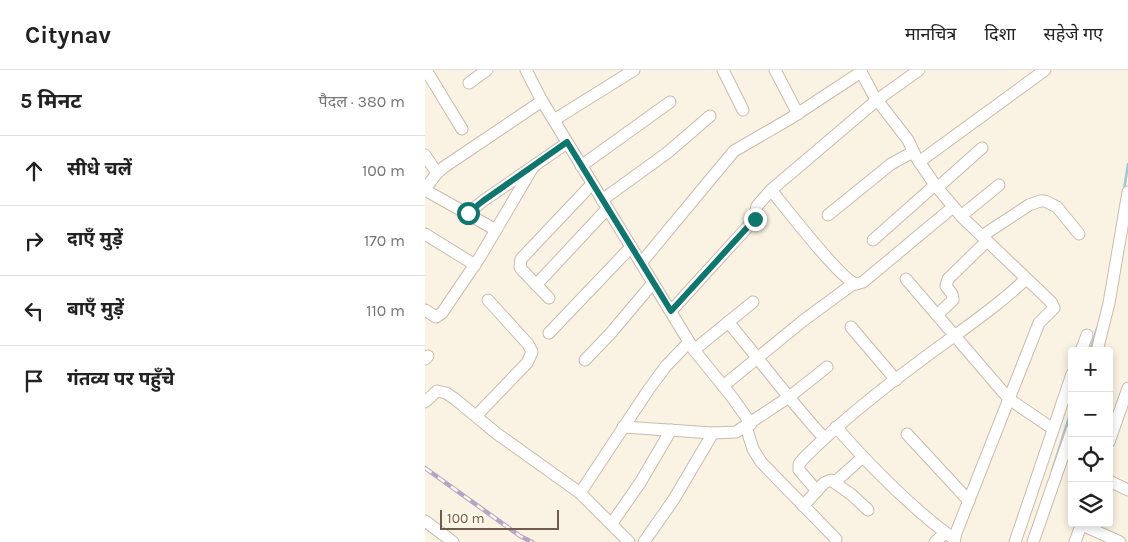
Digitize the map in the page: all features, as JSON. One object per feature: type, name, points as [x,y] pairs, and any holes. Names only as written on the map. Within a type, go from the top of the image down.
[{"type":"street","points":[[426,70],[462,129]]},
{"type":"street","points":[[469,83],[487,70]]},
{"type":"street","points":[[526,70],[542,101],[691,346],[723,386],[748,425],[753,449],[761,462],[836,539]]},
{"type":"street","points":[[554,120],[634,70]]},
{"type":"street","points":[[723,70],[743,110]]},
{"type":"street","points":[[775,70],[798,114]]},
{"type":"street","points":[[671,311],[754,220],[757,206],[771,190],[877,100],[919,70]]},
{"type":"street","points":[[828,215],[891,164],[916,157],[1045,70]]},
{"type":"street","points":[[641,263],[734,150],[798,114],[860,71],[877,100],[908,140],[916,157],[936,187],[984,239],[1051,302],[1054,308],[1039,323],[969,501],[951,538]]},
{"type":"street","points":[[495,230],[425,189],[437,173],[490,134],[542,101]]},
{"type":"street","points":[[581,166],[671,102]]},
{"type":"street","points":[[536,285],[604,204],[710,116]]},
{"type":"street","points":[[468,213],[567,142]]},
{"type":"street","points":[[873,240],[982,148]]},
{"type":"street","points":[[425,155],[437,173]]},
{"type":"street","points":[[425,310],[433,316],[439,316],[475,265],[533,167]]},
{"type":"street","points":[[549,298],[522,270],[520,267],[521,259],[592,184]]},
{"type":"street","points":[[723,386],[853,284],[863,282],[957,211],[999,184]]},
{"type":"street","points":[[771,190],[825,255],[853,284]]},
{"type":"street","points":[[1098,347],[1109,303],[1128,192]]},
{"type":"street","points":[[937,315],[953,300],[946,286],[948,279],[984,239],[1021,210],[1039,201],[1057,207],[1079,234]]},
{"type":"street","points":[[425,234],[475,265]]},
{"type":"street","points":[[549,333],[631,247]]},
{"type":"street","points":[[906,279],[1009,399],[1053,429]]},
{"type":"street","points":[[817,491],[798,467],[803,459],[836,427],[895,380],[1000,302],[1026,279]]},
{"type":"street","points":[[585,360],[610,334],[653,283]]},
{"type":"street","points":[[476,416],[527,363],[532,352],[528,344],[488,300]]},
{"type":"street","points":[[580,493],[666,366],[753,302]]},
{"type":"street","points":[[728,322],[824,438]]},
{"type":"street","points":[[851,327],[895,380]]},
{"type":"street","points":[[1082,347],[1087,335]]},
{"type":"street","points":[[623,427],[713,434],[736,432],[789,397],[827,367]]},
{"type":"street","points":[[1015,542],[1068,386]]},
{"type":"street","points":[[1112,437],[1123,419],[1128,388]]},
{"type":"street","points":[[425,402],[437,392],[446,393],[496,433],[580,493],[629,542]]},
{"type":"street","points":[[836,427],[863,457],[911,504],[951,538]]},
{"type":"street","points":[[612,524],[640,483],[671,430]]},
{"type":"street","points":[[644,542],[674,498],[713,434]]},
{"type":"street","points":[[907,434],[969,501]]},
{"type":"street","points":[[1033,542],[1070,437]]},
{"type":"street","points":[[835,482],[863,457]]},
{"type":"street","points":[[803,506],[828,480],[835,482],[868,510]]},
{"type":"street","points":[[1111,482],[1128,490]]},
{"type":"street","points":[[425,521],[451,542]]},
{"type":"street","points":[[1075,542],[1081,527]]},
{"type":"street","points":[[1088,527],[1120,542]]},
{"type":"street","points":[[935,542],[951,538]]},
{"type":"waterway","points":[[1124,190],[1128,164]]},
{"type":"waterway","points":[[1091,347],[1097,328]]},
{"type":"waterway","points":[[1052,471],[1068,421]]},
{"type":"railway","points":[[425,468],[520,536],[532,542]]},
{"type":"route","points":[[468,213],[567,142],[671,311],[755,219]]}]
